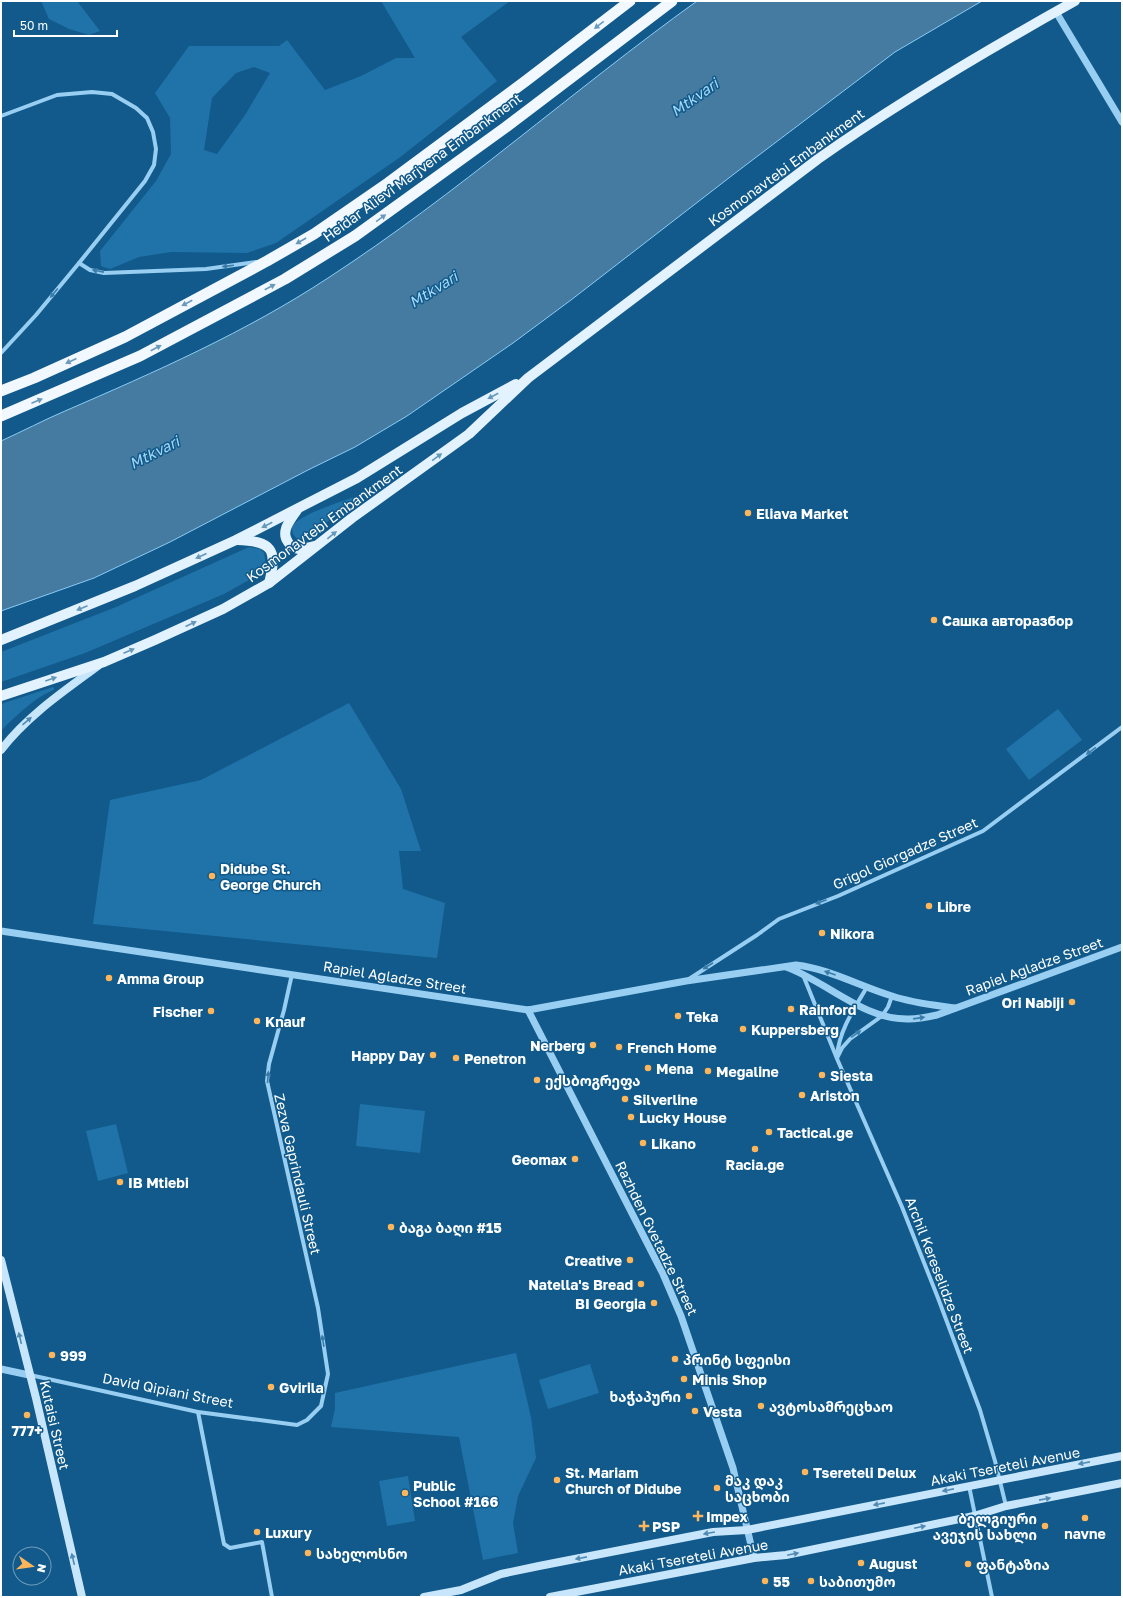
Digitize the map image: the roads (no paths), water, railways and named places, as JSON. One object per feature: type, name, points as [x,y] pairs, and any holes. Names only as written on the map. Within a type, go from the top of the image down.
[{"type":"highway","name":"Heidar Alievi Marjvena Embankment","points":[[1,392],[125,336],[267,261],[314,234],[388,183],[527,80],[630,1]]},
{"type":"highway","name":"Heidar Alievi Marjvena Embankment","points":[[1,416],[140,356],[285,279],[355,236],[506,127],[672,1]]},
{"type":"main road","name":"Kosmonavtebi Embankment","points":[[1,696],[104,662],[223,609],[270,583],[352,518],[468,434],[528,378],[801,172],[864,127],[935,81],[1075,1]]},
{"type":"main road","name":"Kosmonavtebi Embankment","points":[[1,640],[135,586],[236,540],[297,510],[357,478],[462,413],[528,378]]},
{"type":"main road","points":[[297,510],[287,525],[285,536],[287,541],[294,548],[300,549],[319,545]]},
{"type":"main road","points":[[236,540],[254,541],[267,546],[274,558],[274,566],[270,583]]},
{"type":"main road","points":[[1,750],[24,723],[104,662]]},
{"type":"main road","name":"Kutaisi Street","points":[[1,1260],[82,1597]]},
{"type":"main road","name":"Akaki Tsereteli Avenue","points":[[424,1597],[461,1590],[501,1574],[539,1566],[713,1532],[747,1530],[1122,1456]]},
{"type":"main road","name":"Akaki Tsereteli Avenue","points":[[550,1597],[591,1591],[754,1558],[786,1555],[974,1516],[1006,1506],[1122,1483]]},
{"type":"street","points":[[1056,12],[1122,122]]},
{"type":"street","points":[[1,116],[57,95],[92,92],[112,94],[136,108],[147,118],[153,132],[156,148],[154,165],[141,186],[36,315],[1,352]]},
{"type":"street","points":[[79,263],[90,270],[104,273],[206,269],[267,261]]},
{"type":"street","name":"Grigol Giorgadze Street","points":[[686,981],[779,919],[838,896],[983,831],[1122,727]]},
{"type":"street","name":"Rapiel Agladze Street","points":[[1,931],[528,1010],[686,981],[796,965],[810,967],[892,996],[921,1004],[955,1008]]},
{"type":"street","name":"Rapiel Agladze Street","points":[[784,966],[802,973],[856,1005],[882,1016],[909,1019],[937,1015],[1122,947]]},
{"type":"street","name":"Archil Kereselidze Street","points":[[802,973],[919,1250],[980,1410],[1000,1479],[1006,1506]]},
{"type":"street","name":"Zezva Gaprindauli Street","points":[[292,974],[267,1081],[268,1092],[318,1308],[328,1379]]},
{"type":"street","points":[[837,1058],[838,1042],[856,1005],[867,987]]},
{"type":"street","points":[[837,1058],[842,1048],[850,1039],[882,1016],[888,1007],[892,996]]},
{"type":"street","name":"Razhden Gvetadze Street","points":[[528,1010],[660,1268],[681,1316],[733,1468],[754,1558]]},
{"type":"street","name":"David Qipiani Street","points":[[1,1369],[198,1412],[297,1425],[307,1420],[321,1406],[328,1379]]},
{"type":"street","points":[[198,1412],[224,1544],[230,1548],[262,1542],[272,1597]]},
{"type":"street","points":[[969,1486],[992,1597]]},
{"type":"water","name":"Mtkvari","points":[[697,1],[982,1],[895,52],[571,300],[513,343],[407,416],[355,447],[170,542],[94,578],[1,611],[1,441],[57,414],[200,350],[297,298],[376,246],[422,212],[605,70]]},
{"type":"place","name":"Eliava Market","points":[[748,513]]},
{"type":"place","name":"Сашка авторазбор","points":[[934,620]]},
{"type":"place","name":"Didube St. George Church","points":[[212,876]]},
{"type":"place","name":"Libre","points":[[929,906]]},
{"type":"place","name":"Nikora","points":[[822,933]]},
{"type":"place","name":"Amma Group","points":[[109,978]]},
{"type":"place","name":"Ori Nabiji","points":[[1072,1002]]},
{"type":"place","name":"Rainford","points":[[791,1009]]},
{"type":"place","name":"Fischer","points":[[211,1011]]},
{"type":"place","name":"Teka","points":[[678,1016]]},
{"type":"place","name":"Knauf","points":[[257,1021]]},
{"type":"place","name":"Kuppersberg","points":[[743,1029]]},
{"type":"place","name":"Nerberg","points":[[593,1045]]},
{"type":"place","name":"French Home","points":[[619,1047]]},
{"type":"place","name":"Happy Day","points":[[433,1055]]},
{"type":"place","name":"Penetron","points":[[456,1058]]},
{"type":"place","name":"Mena","points":[[648,1068]]},
{"type":"place","name":"Megaline","points":[[708,1071]]},
{"type":"place","name":"Siesta","points":[[822,1075]]},
{"type":"place","name":"ექსბოგრეფა","points":[[537,1080]]},
{"type":"place","name":"Ariston","points":[[802,1095]]},
{"type":"place","name":"Silverline","points":[[625,1099]]},
{"type":"place","name":"Lucky House","points":[[631,1117]]},
{"type":"place","name":"Tactical.ge","points":[[769,1132]]},
{"type":"place","name":"Likano","points":[[643,1143]]},
{"type":"place","name":"Racia.ge","points":[[755,1149]]},
{"type":"place","name":"Geomax","points":[[575,1159]]},
{"type":"place","name":"IB Mtiebi","points":[[120,1182]]},
{"type":"place","name":"ბაგა ბაღი #15","points":[[391,1227]]},
{"type":"place","name":"Creative","points":[[630,1260]]},
{"type":"place","name":"Natella's Bread","points":[[641,1284]]},
{"type":"place","name":"BI Georgia","points":[[654,1303]]},
{"type":"place","name":"999","points":[[52,1355]]},
{"type":"place","name":"პრინტ სფეისი","points":[[675,1359]]},
{"type":"place","name":"Minis Shop","points":[[684,1379]]},
{"type":"place","name":"Gvirila","points":[[271,1387]]},
{"type":"place","name":"ხაჭაპური","points":[[689,1396]]},
{"type":"place","name":"ავტოსამრეცხაო","points":[[761,1406]]},
{"type":"place","name":"Vesta","points":[[695,1411]]},
{"type":"place","name":"777+","points":[[27,1415]]},
{"type":"place","name":"Tsereteli Delux","points":[[805,1472]]},
{"type":"place","name":"St. Mariam Church of Didube","points":[[557,1480]]},
{"type":"place","name":"მაკ დაკ საცხობი","points":[[717,1488]]},
{"type":"place","name":"Public School #166","points":[[405,1493]]},
{"type":"place","name":"Impex","points":[[698,1516]]},
{"type":"place","name":"navne","points":[[1085,1518]]},
{"type":"place","name":"PSP","points":[[644,1526]]},
{"type":"place","name":"ბელგიური ავეჯის სახლი","points":[[1045,1526]]},
{"type":"place","name":"Luxury","points":[[257,1532]]},
{"type":"place","name":"სახელოსნო","points":[[308,1553]]},
{"type":"place","name":"August","points":[[861,1563]]},
{"type":"place","name":"ფანტაზია","points":[[968,1564]]},
{"type":"place","name":"55","points":[[765,1581]]},
{"type":"place","name":"საბითუმო","points":[[811,1581]]}]
